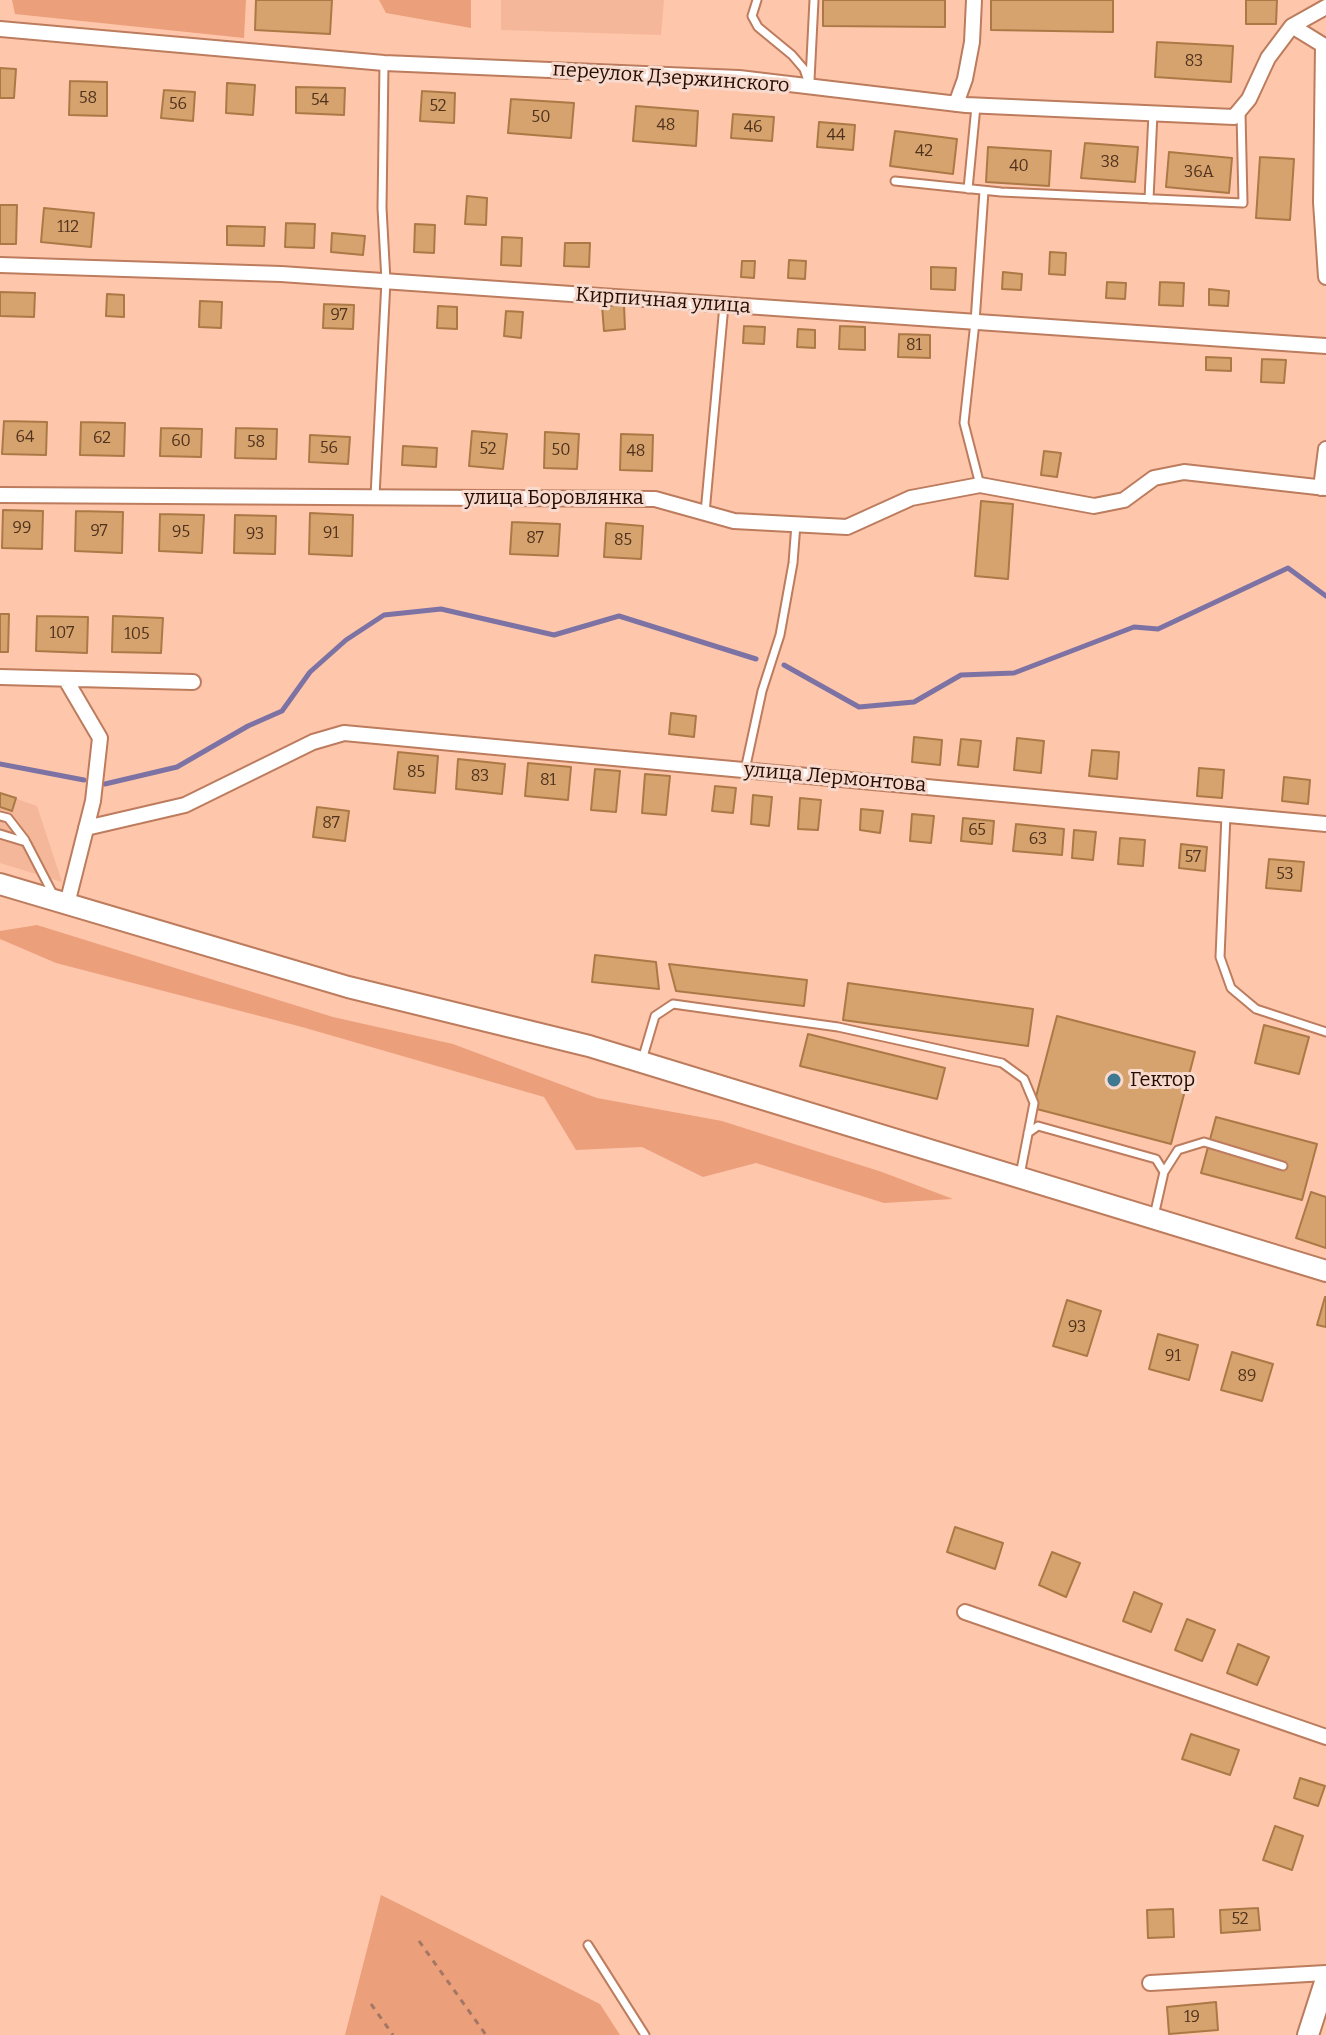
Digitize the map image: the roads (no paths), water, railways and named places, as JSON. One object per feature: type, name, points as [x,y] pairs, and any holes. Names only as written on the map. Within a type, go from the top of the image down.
[{"type":"main road","points":[[0,884],[348,987],[589,1046],[1326,1271]]},
{"type":"main road","points":[[1308,2035],[1326,1976]]},
{"type":"street","points":[[956,104],[965,79],[972,42],[974,0]]},
{"type":"street","points":[[1241,109],[1268,58],[1292,26],[1326,7]]},
{"type":"street","points":[[1292,26],[1323,45],[1326,277]]},
{"type":"street","name":"переулок Дзержинского","points":[[0,29],[384,63],[739,78],[976,106],[1234,117],[1241,109]]},
{"type":"street","name":"Кирпичная улица","points":[[0,265],[281,274],[1326,346]]},
{"type":"street","points":[[1323,488],[1326,449]]},
{"type":"street","name":"улица Боровлянка","points":[[0,495],[655,499],[734,521],[847,527],[911,498],[980,485],[1094,506],[1124,500],[1154,478],[1184,472],[1323,488]]},
{"type":"street","points":[[0,677],[193,682]]},
{"type":"street","points":[[62,903],[93,801],[100,738],[66,680]]},
{"type":"street","name":"улица Лермонтова","points":[[86,828],[185,805],[313,742],[344,733],[1326,824]]},
{"type":"street","points":[[965,1612],[1326,1737]]},
{"type":"street","points":[[1150,1983],[1326,1976]]},
{"type":"lane","points":[[757,0],[752,16],[758,27],[798,62],[810,87]]},
{"type":"lane","points":[[810,87],[814,0]]},
{"type":"lane","points":[[375,497],[386,281],[382,208],[384,63]]},
{"type":"lane","points":[[968,189],[976,106]]},
{"type":"lane","points":[[895,181],[984,191],[1243,203],[1241,109]]},
{"type":"lane","points":[[1149,199],[1153,113]]},
{"type":"lane","points":[[980,485],[964,423],[984,191]]},
{"type":"lane","points":[[705,513],[724,305]]},
{"type":"lane","points":[[745,770],[762,691],[780,635],[793,563],[796,524]]},
{"type":"lane","points":[[1226,815],[1220,957],[1231,988],[1256,1009],[1326,1032]]},
{"type":"lane","points":[[0,816],[8,818],[26,842],[62,903]]},
{"type":"lane","points":[[0,834],[26,842]]},
{"type":"lane","points":[[641,1062],[655,1016],[673,1004],[838,1027],[1002,1063],[1024,1079],[1034,1103],[1020,1178]]},
{"type":"lane","points":[[1028,1133],[1038,1126],[1156,1159],[1164,1172]]},
{"type":"lane","points":[[1154,1218],[1164,1172],[1178,1150],[1204,1142],[1283,1166]]},
{"type":"lane","points":[[588,1945],[645,2035]]},
{"type":"waterway","points":[[784,665],[859,707],[914,702],[961,675],[1014,673],[1134,627],[1158,629],[1288,568],[1326,596]]},
{"type":"waterway","points":[[105,784],[177,767],[248,726],[282,711],[310,672],[346,640],[384,615],[441,609],[554,635],[619,616],[756,659]]},
{"type":"waterway","points":[[0,764],[84,780]]},
{"type":"place","name":"Гектор","points":[[1114,1080]]}]
